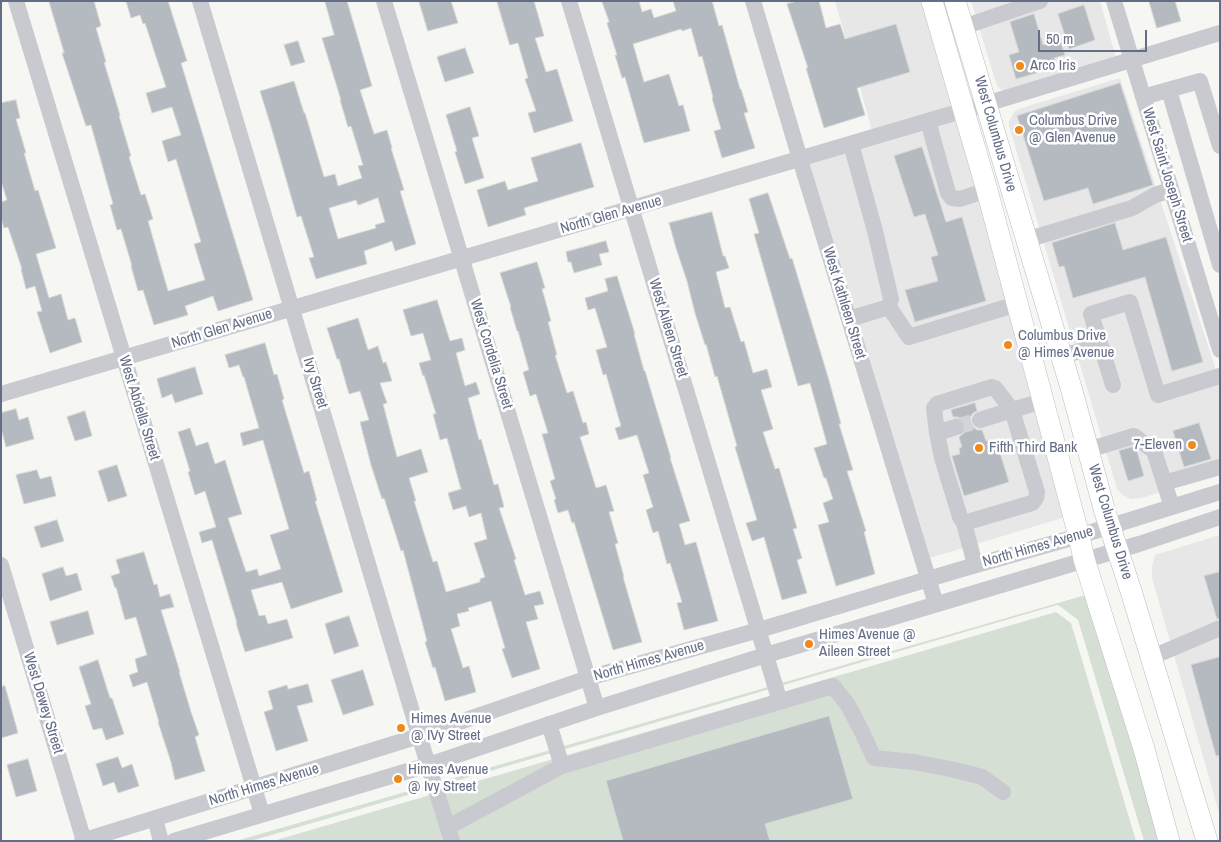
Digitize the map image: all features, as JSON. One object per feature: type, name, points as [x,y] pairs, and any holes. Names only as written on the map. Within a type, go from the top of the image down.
[{"type":"main road","name":"West Columbus Drive","points":[[932,1],[987,190],[1084,559],[1144,749],[1169,841]]},
{"type":"main road","name":"West Columbus Drive","points":[[955,1],[1072,391],[1117,550],[1152,657],[1207,841]]},
{"type":"street","name":"West Abdella Street","points":[[16,1],[262,814]]},
{"type":"street","name":"Ivy Street","points":[[200,1],[419,736],[450,834]]},
{"type":"street","name":"West Cordelia Street","points":[[384,1],[597,708]]},
{"type":"street","name":"West Aileen Street","points":[[569,1],[780,702]]},
{"type":"street","name":"West Kathleen Street","points":[[753,1],[936,604]]},
{"type":"street","points":[[963,27],[999,7],[1040,1]]},
{"type":"street","name":"West Saint Joseph Street","points":[[1114,1],[1220,350]]},
{"type":"street","name":"North Glen Avenue","points":[[1,394],[965,111],[1220,33]]},
{"type":"street","points":[[1143,98],[1200,81],[1220,146]]},
{"type":"street","points":[[1169,90],[1220,264]]},
{"type":"street","points":[[928,121],[948,193],[952,198],[960,198],[987,190]]},
{"type":"street","points":[[851,144],[875,230],[891,299],[889,307],[909,337],[1018,304]]},
{"type":"street","points":[[1026,240],[1132,208],[1155,195],[1171,190]]},
{"type":"street","points":[[1113,386],[1091,314],[1130,302],[1158,395],[1220,376]]},
{"type":"street","points":[[849,319],[889,307]]},
{"type":"street","points":[[1061,356],[1100,346]]},
{"type":"street","points":[[964,523],[1032,503],[1037,496],[1012,410],[997,389],[992,387],[937,404],[934,408],[937,433],[945,466],[960,517],[964,523],[975,565]]},
{"type":"street","points":[[980,420],[1043,401]]},
{"type":"street","points":[[937,433],[956,427]]},
{"type":"street","points":[[1088,450],[1134,436],[1154,451],[1172,507]]},
{"type":"street","points":[[1164,484],[1220,467]]},
{"type":"street","name":"North Himes Avenue","points":[[83,841],[419,736],[588,678],[1079,536],[1220,492]]},
{"type":"street","name":"North Himes Avenue","points":[[174,841],[428,765],[597,708],[766,655],[1117,550],[1220,517]]},
{"type":"street","name":"West Dewey Street","points":[[1,565],[83,841]]},
{"type":"street","points":[[1152,657],[1220,628]]},
{"type":"street","points":[[450,834],[562,766],[833,686],[848,705],[874,758],[914,762],[973,774],[982,777],[1003,792]]},
{"type":"street","points":[[549,724],[562,766]]},
{"type":"street","points":[[155,818],[161,841]]},
{"type":"shaded area","points":[[835,1],[935,1],[966,102],[872,130]]},
{"type":"shaded area","points":[[971,1],[1100,1],[1116,58],[1010,91],[1001,90],[997,86]]},
{"type":"shaded area","points":[[1120,78],[1220,382],[1220,472],[1142,498],[1131,499],[1117,489],[1009,126],[1009,121],[1018,109]]},
{"type":"shaded area","points":[[970,117],[1082,512],[930,558],[810,164]]},
{"type":"shaded area","points":[[1220,535],[1220,816],[1152,578],[1152,566],[1155,555]]},
{"type":"shaded area","points":[[1089,594],[1160,841],[1144,841],[1078,620],[1057,605],[251,841],[236,841]]},
{"type":"shaded area","points":[[1056,612],[1071,623],[1136,841],[273,841]]},
{"type":"building","points":[[49,1],[94,1],[101,26],[96,28],[106,62],[104,62],[131,156],[129,157],[141,195],[145,194],[153,219],[148,221],[168,291],[205,280],[194,244],[201,242],[176,159],[168,162],[162,141],[181,135],[172,107],[152,113],[146,93],[166,87],[145,23],[143,24],[140,15],[131,18],[126,1],[168,1],[187,61],[181,63],[253,300],[218,311],[213,296],[185,306],[188,315],[154,325],[143,290],[138,291],[121,229],[117,230],[110,205],[113,204],[91,125],[86,126],[62,53],[64,53]]},
{"type":"building","points":[[325,1],[347,1],[372,86],[360,90],[374,134],[387,130],[404,190],[400,191],[416,244],[395,251],[392,241],[364,251],[367,264],[316,279],[309,258],[314,257],[301,216],[297,217],[260,91],[294,81],[324,177],[335,174],[338,186],[362,178],[358,166],[363,165],[351,126],[348,127],[322,38],[334,35]],"holes":[[[378,198],[385,222],[375,225],[376,228],[338,239],[329,208],[356,200],[358,205]]]},
{"type":"building","points":[[419,1],[451,1],[458,23],[428,31]]},
{"type":"building","points":[[497,1],[534,1],[544,36],[535,38],[546,72],[557,69],[573,121],[534,133],[528,113],[536,111],[525,79],[528,78],[518,43],[510,45]]},
{"type":"building","points":[[602,1],[639,1],[642,12],[651,9],[654,18],[676,11],[673,1],[712,1],[719,26],[722,25],[748,112],[744,113],[755,148],[722,158],[714,131],[721,129],[702,56],[699,57],[691,28],[682,31],[681,29],[633,44],[644,82],[669,74],[679,106],[683,105],[690,131],[644,143],[625,77],[622,78],[615,55],[617,55]]},
{"type":"building","points":[[798,1],[819,1],[826,28],[840,24],[845,39],[896,24],[910,72],[857,88],[865,115],[824,128],[806,68],[808,68],[787,4]]},
{"type":"building","points":[[1149,1],[1175,1],[1181,21],[1157,28]]},
{"type":"building","points":[[1084,5],[1095,40],[1069,49],[1058,14]]},
{"type":"building","points":[[1034,14],[1043,45],[1060,40],[1065,55],[1054,58],[1057,67],[1016,79],[1009,55],[1019,52],[1010,22]]},
{"type":"building","points":[[298,41],[305,62],[291,66],[284,45]]},
{"type":"building","points":[[465,48],[474,73],[445,82],[437,57]]},
{"type":"building","points":[[1120,83],[1153,185],[1093,204],[1088,188],[1044,201],[1017,116]]},
{"type":"building","points":[[16,100],[20,118],[16,119],[26,153],[24,153],[35,191],[38,190],[56,248],[36,254],[49,298],[61,294],[68,320],[75,318],[82,342],[50,353],[37,312],[42,311],[35,286],[26,289],[22,269],[8,227],[4,228],[1,218],[1,202],[7,200],[1,181],[1,103]]},
{"type":"building","points":[[470,107],[479,136],[472,138],[484,178],[465,184],[446,115]]},
{"type":"building","points":[[581,143],[594,187],[524,208],[526,215],[488,227],[477,190],[505,181],[508,190],[538,181],[531,158]]},
{"type":"building","points":[[922,147],[946,222],[962,217],[986,301],[915,322],[905,290],[938,281],[931,257],[938,255],[925,214],[914,217],[894,156]]},
{"type":"building","points":[[768,193],[790,259],[792,258],[828,377],[841,424],[839,424],[853,470],[847,471],[866,531],[864,532],[875,574],[836,586],[818,525],[829,522],[823,503],[833,499],[814,448],[827,444],[810,383],[798,386],[754,234],[759,233],[749,199]]},
{"type":"building","points":[[712,212],[723,256],[725,256],[729,268],[716,272],[725,308],[730,307],[741,342],[744,341],[753,373],[767,369],[772,387],[761,390],[773,429],[763,432],[775,469],[779,468],[797,528],[793,529],[802,558],[797,560],[807,593],[782,600],[764,537],[752,541],[746,523],[757,520],[735,447],[737,446],[717,376],[715,377],[669,223]]},
{"type":"building","points":[[1115,223],[1123,250],[1166,237],[1203,362],[1172,371],[1145,277],[1073,298],[1064,266],[1059,267],[1052,243]]},
{"type":"building","points":[[606,241],[609,252],[599,254],[602,265],[574,273],[571,262],[568,262],[566,252]]},
{"type":"building","points":[[537,262],[545,288],[542,289],[551,321],[548,322],[557,355],[555,355],[567,393],[573,391],[583,423],[586,422],[589,434],[580,437],[596,488],[606,485],[614,511],[609,512],[618,543],[615,544],[642,642],[613,650],[574,522],[572,523],[568,510],[558,513],[554,500],[556,499],[550,481],[555,479],[542,434],[548,433],[536,394],[530,396],[523,372],[529,370],[500,273]]},
{"type":"building","points":[[617,276],[690,521],[679,524],[685,545],[696,542],[718,621],[684,630],[677,603],[682,602],[670,563],[667,564],[658,531],[653,533],[646,510],[653,507],[643,475],[649,473],[637,435],[619,440],[615,428],[621,426],[606,374],[603,375],[596,350],[607,347],[595,308],[588,310],[585,298],[608,291],[605,279]]},
{"type":"building","points":[[437,300],[450,341],[462,338],[465,350],[456,353],[465,386],[476,382],[480,394],[468,398],[494,485],[498,484],[504,507],[499,508],[516,559],[514,560],[525,595],[540,591],[544,604],[534,606],[538,619],[526,622],[540,669],[512,678],[502,649],[505,648],[491,601],[468,608],[469,611],[457,614],[460,626],[451,629],[463,668],[469,666],[476,692],[445,701],[425,642],[427,641],[403,550],[401,551],[371,465],[360,422],[369,420],[360,391],[349,394],[339,359],[337,359],[327,328],[358,318],[368,350],[378,346],[383,363],[386,362],[392,381],[380,383],[387,403],[383,404],[397,457],[421,449],[428,472],[409,478],[416,501],[414,501],[433,562],[437,561],[446,592],[480,582],[480,579],[485,577],[474,543],[487,539],[481,513],[469,517],[466,506],[453,510],[448,493],[461,489],[447,438],[440,440],[433,414],[436,414],[419,363],[431,360],[423,333],[411,336],[403,310]]},
{"type":"building","points":[[265,343],[274,375],[277,374],[284,399],[282,400],[304,473],[309,471],[317,501],[315,501],[343,592],[291,609],[282,582],[251,590],[259,616],[265,615],[268,624],[287,619],[293,638],[245,652],[212,540],[202,543],[199,532],[216,527],[205,491],[195,495],[178,432],[190,428],[196,446],[208,442],[215,464],[225,460],[242,514],[228,518],[246,572],[257,569],[259,576],[281,569],[270,535],[289,529],[263,440],[243,446],[240,433],[259,428],[239,365],[229,368],[225,355]]},
{"type":"building","points":[[195,367],[203,394],[175,403],[172,394],[162,398],[157,379]]},
{"type":"building","name":"Fifth Third Bank","points":[[975,403],[977,411],[970,417],[971,423],[977,430],[982,430],[986,441],[989,440],[990,445],[997,443],[1009,482],[964,496],[952,456],[960,454],[959,448],[962,447],[959,437],[964,433],[966,424],[962,419],[953,417],[951,410]]},
{"type":"building","points":[[16,409],[19,420],[28,417],[34,439],[6,447],[1,428],[1,413]]},
{"type":"building","points":[[85,411],[92,436],[75,441],[67,417]]},
{"type":"building","name":"7-Eleven","points":[[1199,423],[1211,459],[1184,467],[1173,431]]},
{"type":"building","points":[[1132,447],[1137,451],[1144,476],[1128,481],[1119,451]]},
{"type":"building","points":[[117,465],[127,496],[108,502],[98,471]]},
{"type":"building","points":[[37,470],[40,479],[51,476],[56,496],[24,504],[16,475]]},
{"type":"building","points":[[57,520],[64,541],[41,548],[34,527]]},
{"type":"building","points":[[144,552],[154,585],[157,584],[160,597],[170,594],[174,607],[161,610],[199,735],[195,737],[205,771],[175,780],[147,682],[133,687],[129,675],[138,672],[135,659],[147,655],[136,617],[125,620],[111,576],[120,573],[116,560]]},
{"type":"building","points":[[63,567],[66,576],[77,573],[82,590],[50,601],[42,574]]},
{"type":"building","points":[[1220,572],[1220,618],[1217,619],[1204,576]]},
{"type":"building","points":[[88,611],[94,634],[57,645],[50,622]]},
{"type":"building","points":[[349,616],[359,646],[334,654],[325,624]]},
{"type":"building","points":[[1220,657],[1220,755],[1216,756],[1191,665]]},
{"type":"building","points":[[98,660],[124,734],[106,740],[102,728],[93,730],[85,706],[91,704],[79,667]]},
{"type":"building","points":[[363,670],[374,705],[343,715],[331,680]]},
{"type":"building","points":[[308,684],[313,702],[297,706],[308,741],[276,751],[264,712],[273,709],[268,691],[287,685],[288,689]]},
{"type":"building","points":[[5,686],[18,733],[1,738],[1,687]]},
{"type":"building","points":[[829,716],[853,799],[765,824],[770,841],[623,841],[606,781]]},
{"type":"building","points":[[118,757],[122,768],[132,764],[139,786],[118,793],[114,782],[103,786],[96,764]]},
{"type":"building","points":[[28,759],[37,791],[16,797],[7,765]]},
{"type":"tunnel","points":[[956,427],[980,420]]},
{"type":"place","name":"Arco Iris","points":[[1020,66]]},
{"type":"place","name":"Columbus Drive @ Glen Avenue","points":[[1019,130]]},
{"type":"place","name":"Columbus Drive @ Himes Avenue","points":[[1008,345]]},
{"type":"place","name":"7-Eleven","points":[[1192,445]]},
{"type":"place","name":"Fifth Third Bank","points":[[979,448]]},
{"type":"place","name":"Himes Avenue @ Aileen Street","points":[[809,644]]},
{"type":"place","name":"Himes Avenue @ IVy Street","points":[[401,728]]},
{"type":"place","name":"Himes Avenue @ Ivy Street","points":[[398,779]]}]
